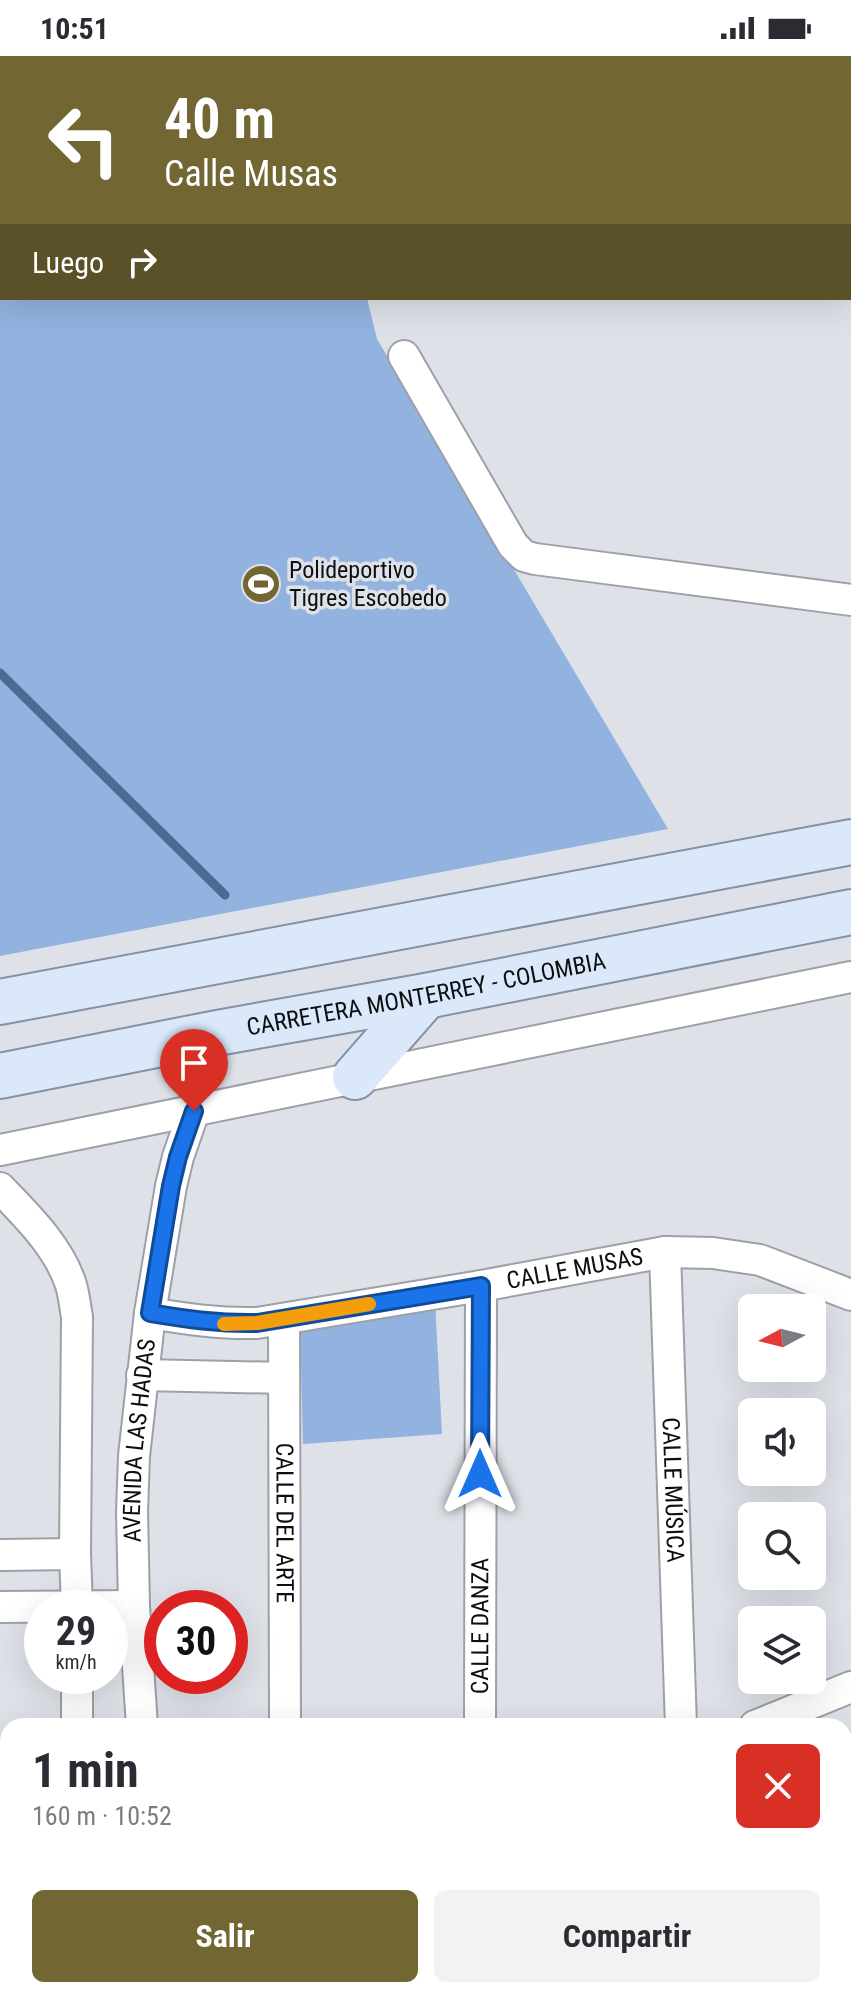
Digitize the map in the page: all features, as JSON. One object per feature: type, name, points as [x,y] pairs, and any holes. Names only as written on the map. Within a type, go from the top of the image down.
[{"type":"main road","points":[[0,1002],[851,842]]},
{"type":"main road","name":"CARRETERA MONTERREY - COLOMBIA","points":[[0,1076],[851,912]]},
{"type":"main road","points":[[355,1077],[426,996]]},
{"type":"street","points":[[404,356],[513,545],[524,556],[851,600]]},
{"type":"street","points":[[0,1150],[851,977]]},
{"type":"street","name":"AVENIDA LAS HADAS","points":[[141,1718],[134,1606],[133,1484],[142,1375],[171,1186],[194,1111]]},
{"type":"street","points":[[0,1188],[32,1221],[55,1251],[71,1284],[77,1317],[76,1590]]},
{"type":"street","name":"CALLE MUSAS","points":[[150,1313],[201,1322],[257,1323],[665,1252],[713,1253],[760,1260],[851,1295]]},
{"type":"street","name":"CALLE MÚSICA","points":[[665,1252],[681,1718]]},
{"type":"street","name":"CALLE DANZA","points":[[480,1718],[481,1286]]},
{"type":"street","name":"CALLE DEL ARTE","points":[[284,1319],[285,1718]]},
{"type":"street","points":[[142,1375],[284,1378]]},
{"type":"street","points":[[0,1555],[75,1554]]},
{"type":"street","points":[[128,1606],[134,1606]]},
{"type":"street","points":[[0,1607],[24,1607]]},
{"type":"street","points":[[775,1718],[851,1687]]},
{"type":"street","points":[[77,1694],[77,1718]]},
{"type":"shaded area","name":"Polideportivo Tigres Escobedo","points":[[0,300],[367,300],[377,339],[668,829],[0,956]]},
{"type":"shaded area","points":[[435,1301],[442,1434],[303,1444],[300,1329]]},
{"type":"waterway","points":[[0,673],[225,895]]},
{"type":"slow traffic","points":[[224,1324],[257,1323],[369,1304]]},
{"type":"place","name":"Polideportivo Tigres Escobedo","points":[[261,584]]},
{"type":"route","points":[[194,1111],[171,1186],[150,1313],[201,1322],[257,1323],[481,1286],[480,1474]]}]
